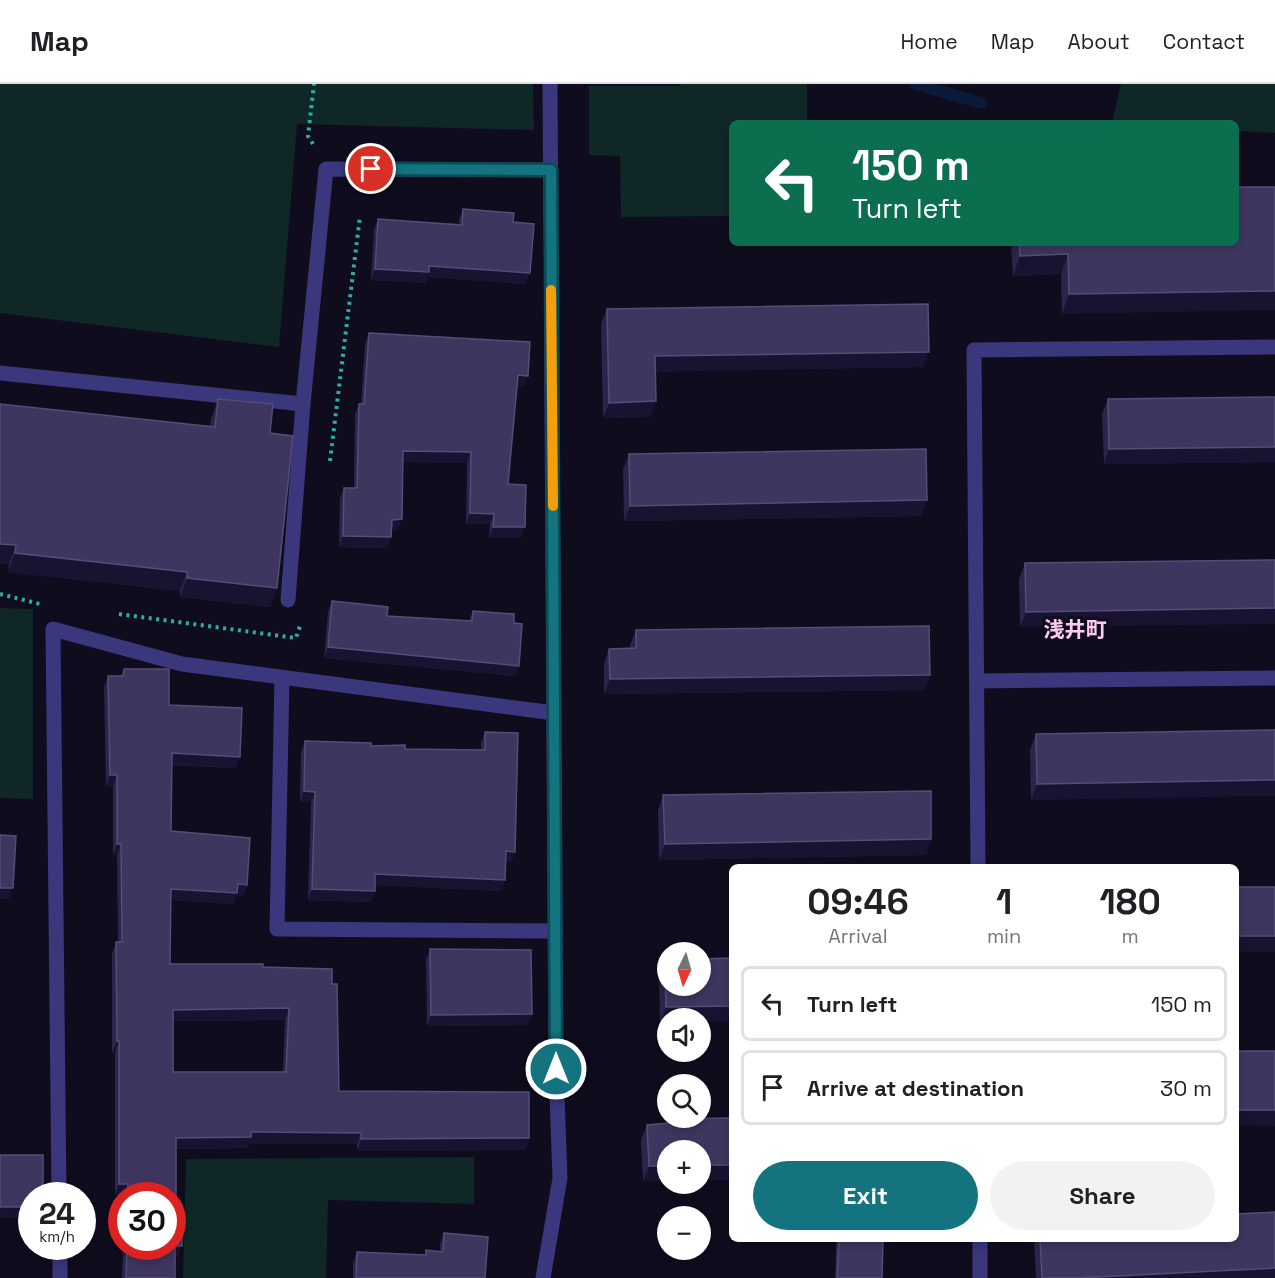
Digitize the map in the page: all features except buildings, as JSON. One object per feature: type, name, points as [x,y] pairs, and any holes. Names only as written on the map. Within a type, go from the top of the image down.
[{"type":"street","points":[[543,1278],[560,1178],[555,931],[550,84]]},
{"type":"street","points":[[288,600],[303,404],[326,169],[551,170]]},
{"type":"street","points":[[978,864],[974,350],[1275,347]]},
{"type":"street","points":[[0,374],[303,404]]},
{"type":"street","points":[[59,1182],[53,629],[182,664],[554,713]]},
{"type":"street","points":[[282,678],[277,929],[555,931]]},
{"type":"street","points":[[977,681],[1275,678]]},
{"type":"street","points":[[980,1242],[980,1278]]},
{"type":"street","points":[[60,1260],[60,1278]]},
{"type":"path","points":[[314,84],[308,136],[326,169]]},
{"type":"path","points":[[329,472],[360,216]]},
{"type":"path","points":[[0,594],[46,605]]},
{"type":"path","points":[[118,614],[296,638],[304,618]]},
{"type":"green space","points":[[0,84],[533,84],[534,130],[297,124],[279,347],[0,313]]},
{"type":"green space","points":[[680,84],[807,84],[807,120],[729,120],[729,216],[621,217],[620,156],[589,155],[589,86],[679,86]]},
{"type":"green space","points":[[1121,84],[1275,84],[1275,133],[1239,131],[1239,120],[1113,120]]},
{"type":"green space","points":[[0,608],[33,609],[33,799],[0,798]]},
{"type":"green space","points":[[474,1157],[474,1204],[328,1200],[326,1278],[183,1278],[183,1260],[186,1260],[186,1159]]},
{"type":"waterway","points":[[916,84],[981,103]]},
{"type":"slow traffic","points":[[551,290],[553,506]]},
{"type":"district","name":"浅井町","points":[[1075,629]]},
{"type":"route","points":[[371,169],[551,170],[556,1069]]}]
